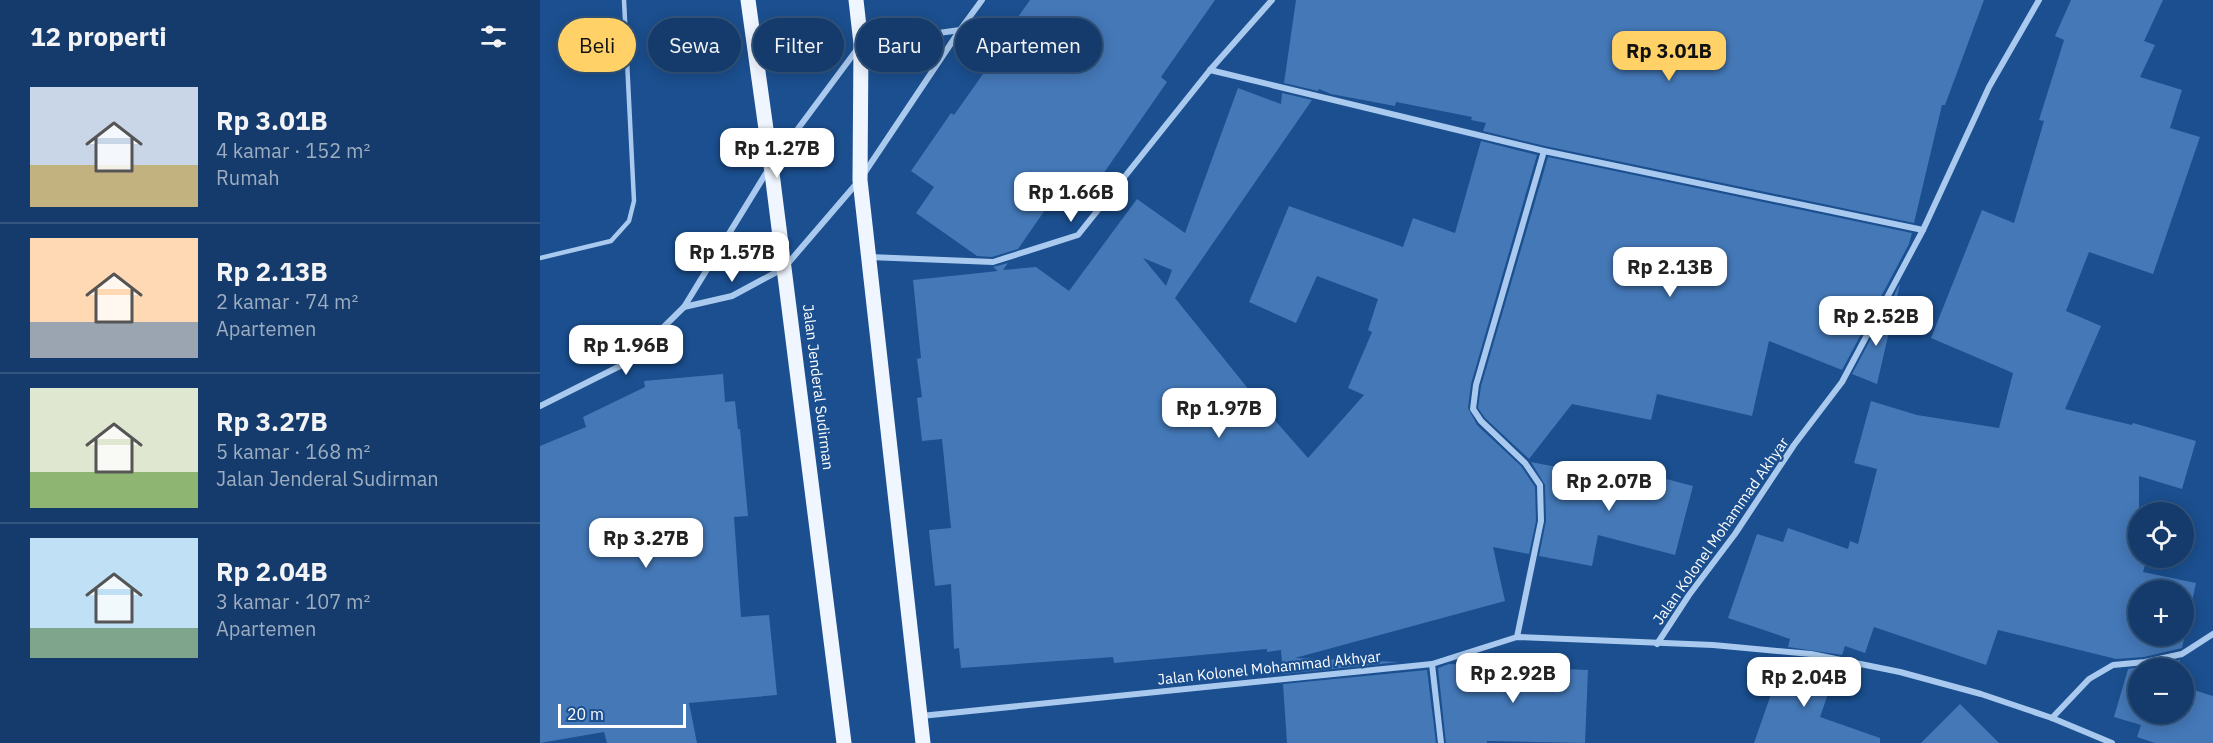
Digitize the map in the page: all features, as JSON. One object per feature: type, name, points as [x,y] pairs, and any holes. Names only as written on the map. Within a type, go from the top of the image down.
[{"type":"main road","name":"Jalan Jenderal Sudirman","points":[[748,0],[844,743]]},
{"type":"main road","points":[[856,0],[858,18]]},
{"type":"main road","points":[[861,72],[860,180],[923,743]]},
{"type":"street","points":[[969,18],[982,0]]},
{"type":"street","points":[[869,256],[993,262],[1078,235],[1210,70],[1272,0]]},
{"type":"street","name":"Jalan Kolonel Mohammad Akhyar","points":[[920,716],[1432,664],[1517,637],[1657,644],[1794,446],[1842,382],[1923,230],[1989,87],[2039,0]]},
{"type":"street","points":[[684,307],[732,296],[784,268],[860,180],[955,38]]},
{"type":"street","points":[[540,406],[628,362],[684,307],[771,165],[856,51]]},
{"type":"street","points":[[1210,70],[1544,151],[1923,230]]},
{"type":"street","points":[[1517,637],[1541,521],[1540,485],[1525,463],[1481,421],[1473,409],[1476,385],[1544,151]]},
{"type":"street","points":[[2052,718],[2089,679],[2113,665],[2145,662],[2182,654],[2213,634]]},
{"type":"street","points":[[1657,644],[1713,645],[1811,654],[1910,675],[1981,694],[2052,718],[2108,742]]},
{"type":"street","points":[[1432,664],[1441,743]]},
{"type":"lane","points":[[540,258],[611,241],[629,221],[634,201],[624,0]]},
{"type":"building","points":[[1030,0],[1215,0],[1161,77],[1167,82],[1085,200],[1063,184],[1018,249],[992,257],[977,256],[916,213],[934,187],[911,171],[951,113],[954,115],[984,72],[1102,72],[1102,18],[1017,18]]},
{"type":"building","points":[[1296,0],[1984,0],[1945,105],[1942,105],[1914,223],[1545,146],[1483,131],[1486,123],[1471,120],[1472,117],[1396,102],[1395,106],[1284,83]]},
{"type":"building","points":[[2071,0],[2163,0],[2144,41],[2155,45],[2140,77],[2182,90],[2170,128],[2200,137],[2153,274],[2089,252],[2066,311],[2101,326],[2065,409],[2132,425],[2133,423],[2196,441],[2182,489],[2139,476],[2139,502],[2128,502],[2128,568],[2144,568],[2143,572],[2182,580],[2128,580],[2128,646],[2182,646],[2182,648],[2144,657],[2116,659],[1998,630],[1986,665],[1874,627],[1865,653],[1845,646],[1842,655],[1788,647],[1790,639],[1728,618],[1757,534],[1783,542],[1788,528],[1848,549],[1850,541],[1858,544],[1877,469],[1854,463],[1871,401],[1917,415],[1999,428],[2013,373],[1931,338],[1982,210],[2014,223],[2044,121],[2039,120],[2064,40],[2055,36]]},
{"type":"building","points":[[1238,88],[1281,104],[1282,93],[1312,100],[1175,298],[1258,401],[1308,458],[1364,395],[1348,388],[1372,332],[1368,330],[1378,299],[1317,276],[1296,323],[1249,302],[1289,206],[1403,247],[1413,218],[1455,233],[1481,141],[1537,155],[1471,384],[1468,408],[1477,425],[1521,466],[1535,487],[1536,521],[1529,554],[1493,547],[1505,601],[1295,658],[1399,662],[1283,674],[1281,650],[1267,652],[1267,649],[1114,663],[1113,657],[961,668],[959,648],[954,649],[951,584],[935,586],[929,530],[951,528],[942,439],[922,441],[917,398],[922,397],[917,359],[921,358],[913,280],[998,271],[993,267],[1008,263],[1003,270],[1036,267],[1069,291],[1137,199],[1185,233]],"holes":[[[1143,258],[1172,270],[1166,286]]]},
{"type":"building","points":[[1548,157],[1912,233],[1909,244],[1842,370],[1769,341],[1752,416],[1657,394],[1651,420],[1572,404],[1529,459],[1485,418],[1478,408],[1481,386]]},
{"type":"building","points":[[1900,284],[1877,384],[1852,374]]},
{"type":"building","points":[[723,374],[725,402],[735,401],[738,429],[740,429],[748,516],[734,517],[741,617],[769,615],[777,695],[689,703],[697,743],[607,743],[604,732],[540,743],[540,446],[586,427],[583,417],[645,387],[644,381]]},
{"type":"building","points":[[1531,462],[1629,481],[1632,470],[1693,486],[1675,555],[1598,535],[1592,566],[1539,556],[1546,521],[1545,485]]},
{"type":"building","points":[[1784,657],[1838,665],[1820,717],[1880,738],[1880,743],[1754,743]]},
{"type":"building","points":[[1449,664],[1588,670],[1585,743],[1487,741],[1487,743],[1446,743],[1438,668]]},
{"type":"building","points":[[2128,669],[2128,721],[2114,717]]},
{"type":"building","points":[[1427,670],[1436,743],[1287,743],[1283,684]]},
{"type":"building","points":[[2194,690],[2213,696],[2213,743],[2155,743],[2137,737],[2141,725],[2138,724],[2194,724]]},
{"type":"building","points":[[1960,704],[1999,743],[1921,743]]}]
